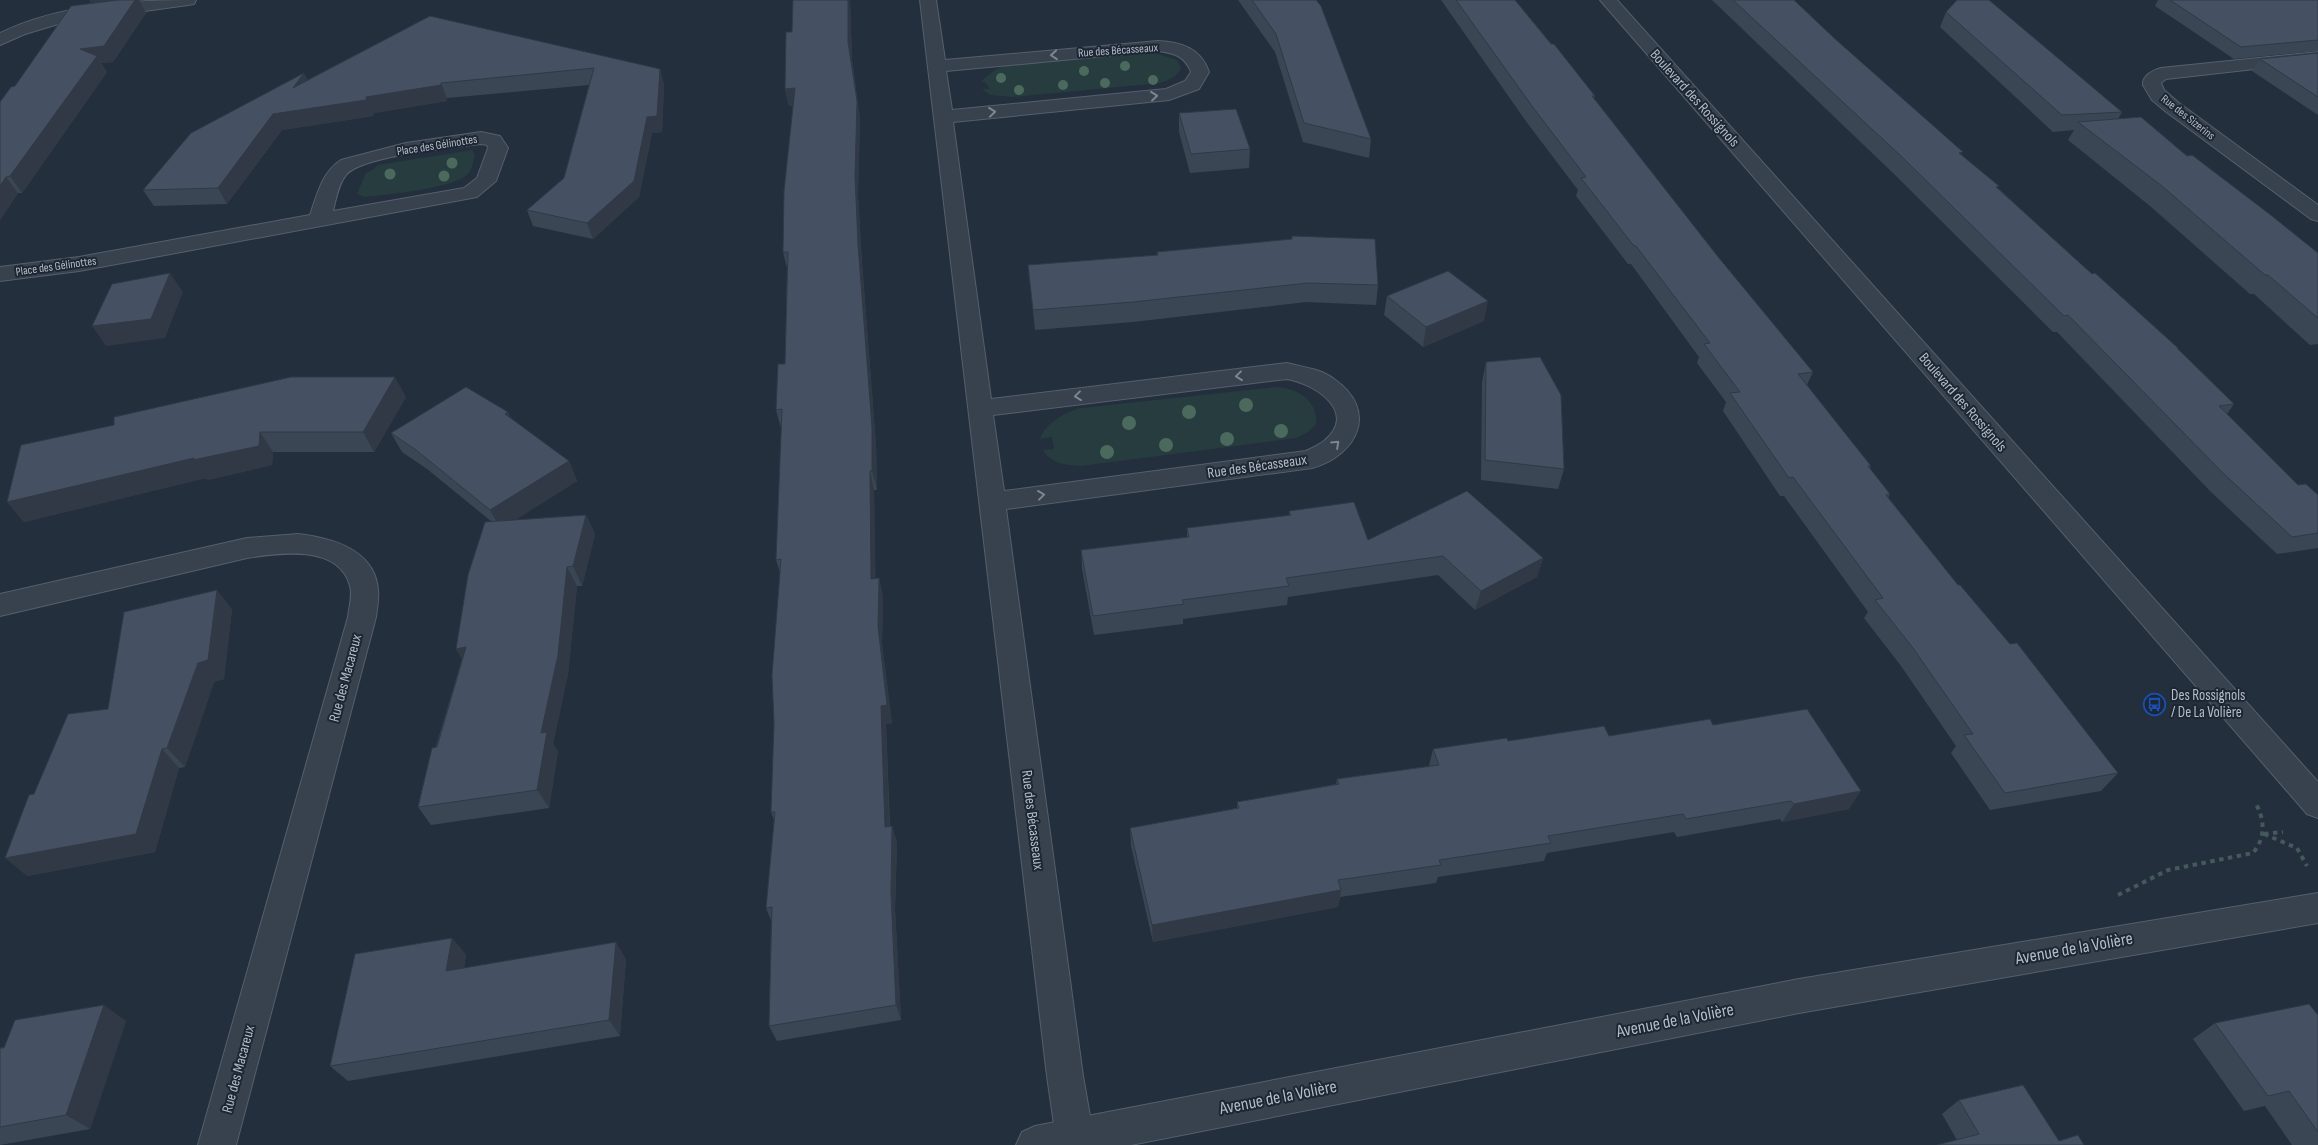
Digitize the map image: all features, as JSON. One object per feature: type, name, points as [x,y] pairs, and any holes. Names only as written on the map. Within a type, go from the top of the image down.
[{"type":"street","points":[[0,40],[24,29],[60,19],[188,0]]},
{"type":"street","name":"Rue des Bécasseaux","points":[[928,0],[1075,1142]]},
{"type":"street","name":"Boulevard des Rossignols","points":[[1608,0],[2318,804]]},
{"type":"street","name":"Rue des Bécasseaux","points":[[937,66],[1158,46],[1176,48],[1190,54],[1197,62],[1200,72],[1192,85],[1170,94],[944,117]]},
{"type":"street","name":"Rue des Sizerins","points":[[2318,56],[2162,74],[2155,77],[2152,81],[2155,92],[2172,107],[2318,215]]},
{"type":"street","name":"Place des Gélinottes","points":[[0,274],[79,264],[470,193],[486,181],[498,144],[493,140],[474,138],[354,161],[342,167],[336,175],[318,220]]},
{"type":"street","name":"Rue des Bécasseaux","points":[[980,408],[1287,371],[1311,375],[1331,386],[1342,400],[1348,418],[1345,435],[1340,442],[1312,459],[992,502]]},
{"type":"street","name":"Rue des Macareux","points":[[0,605],[247,548],[285,543],[318,546],[338,554],[353,565],[364,586],[362,617],[217,1145]]},
{"type":"street","name":"Avenue de la Volière","points":[[1035,1145],[1075,1142],[1346,1083],[1789,998],[2318,908]]},
{"type":"path","points":[[2168,870],[2253,852],[2260,846],[2264,834],[2263,820],[2253,799]]},
{"type":"path","points":[[2264,834],[2297,848]]},
{"type":"green space","points":[[1155,53],[1177,60],[1181,68],[1175,76],[1160,83],[1013,97],[990,95],[982,89],[990,89],[985,82],[981,82],[996,69],[1003,66]]},
{"type":"green space","points":[[472,150],[475,156],[471,168],[468,174],[460,179],[435,187],[403,193],[365,197],[357,194],[366,173],[378,165]]},
{"type":"green space","points":[[1277,387],[1299,393],[1310,402],[1314,408],[1316,424],[1308,432],[1296,438],[1081,466],[1064,464],[1050,458],[1043,450],[1054,449],[1052,437],[1040,439],[1051,423],[1069,412],[1081,408]]},
{"type":"building","points":[[118,0],[135,0],[104,46],[80,49],[97,56],[10,176],[6,177],[0,186],[0,102],[11,87],[15,86],[71,6]]},
{"type":"building","points":[[793,0],[848,0],[848,42],[857,101],[855,177],[858,244],[872,427],[872,471],[870,471],[871,579],[879,578],[878,626],[887,705],[881,706],[885,827],[892,826],[891,893],[896,1005],[769,1026],[772,907],[766,908],[775,812],[771,812],[774,723],[772,675],[781,559],[776,560],[782,409],[776,410],[778,364],[785,364],[788,252],[783,252],[784,191],[795,88],[785,89],[786,32],[792,32]]},
{"type":"building","points":[[1252,0],[1316,0],[1321,6],[1371,139],[1304,123],[1276,34]]},
{"type":"building","points":[[1456,0],[1515,0],[1551,44],[1554,44],[1595,96],[1592,96],[1719,258],[1813,372],[1798,374],[1871,466],[1868,466],[1890,494],[1886,495],[1958,585],[1960,585],[2010,644],[2017,643],[2118,773],[2005,793],[1964,735],[1973,734],[1913,648],[1875,600],[1883,598],[1793,477],[1789,478],[1730,393],[1740,392],[1704,344],[1710,343],[1581,178],[1586,177]]},
{"type":"building","points":[[1733,0],[1794,0],[1834,38],[1963,152],[1959,153],[1999,186],[1996,187],[2092,274],[2095,273],[2178,348],[2234,404],[2219,406],[2298,485],[2306,484],[2318,495],[2318,533],[2292,537],[2224,474],[2068,315],[2064,316],[1901,156]]},
{"type":"building","points":[[1957,0],[1989,0],[2122,112],[2062,115],[1946,12]]},
{"type":"building","points":[[2170,0],[2318,0],[2318,40],[2241,47]]},
{"type":"building","points":[[430,16],[660,69],[657,116],[647,117],[634,181],[587,223],[527,210],[564,178],[594,68],[441,83],[441,85],[366,97],[366,100],[273,114],[218,188],[143,190],[191,133],[304,73],[293,88]]},
{"type":"building","points":[[2318,53],[2318,97],[2260,59]]},
{"type":"building","points":[[1236,109],[1250,149],[1191,154],[1179,113]]},
{"type":"building","points":[[2141,117],[2187,156],[2192,155],[2318,253],[2318,318],[2162,186],[2078,122]]},
{"type":"building","points":[[1292,236],[1375,239],[1378,285],[1308,283],[1133,302],[1033,310],[1028,265],[1158,255],[1157,252],[1292,239]]},
{"type":"building","points":[[1448,271],[1488,301],[1426,327],[1387,296]]},
{"type":"building","points":[[170,273],[151,319],[92,326],[112,284]]},
{"type":"building","points":[[1540,357],[1561,395],[1564,469],[1485,460],[1486,362]]},
{"type":"building","points":[[291,377],[395,377],[363,432],[260,432],[259,446],[193,460],[194,458],[7,502],[21,445],[114,425],[114,417]]},
{"type":"building","points":[[466,387],[508,412],[505,414],[569,461],[490,510],[416,450],[391,433]]},
{"type":"building","points":[[1467,491],[1543,558],[1481,591],[1443,556],[1286,578],[1289,586],[1182,600],[1184,604],[1093,616],[1081,550],[1189,537],[1187,528],[1291,515],[1289,511],[1354,502],[1368,540]]},
{"type":"building","points":[[586,515],[573,566],[567,567],[558,655],[541,733],[547,732],[537,790],[418,807],[432,748],[437,747],[466,647],[456,649],[468,575],[485,522]]},
{"type":"building","points":[[217,590],[208,660],[198,663],[167,748],[162,749],[136,834],[5,858],[29,795],[34,794],[68,714],[108,709],[124,612]]},
{"type":"building","points":[[1807,709],[1861,791],[1794,804],[1791,801],[1686,819],[1683,814],[1548,836],[1551,843],[1439,860],[1441,865],[1338,880],[1341,890],[1152,925],[1130,828],[1239,808],[1237,802],[1339,784],[1337,779],[1439,765],[1433,749],[1507,738],[1508,741],[1604,726],[1609,736],[1710,719],[1713,725]]},
{"type":"building","points":[[452,938],[446,971],[616,942],[609,1020],[330,1066],[355,954]]},
{"type":"building","points":[[2309,1004],[2318,1015],[2318,1132],[2289,1091],[2268,1096],[2215,1023]]},
{"type":"building","points":[[104,1005],[66,1115],[0,1127],[0,1048],[4,1048],[15,1020]]},
{"type":"building","points":[[2023,1085],[2059,1141],[2078,1135],[2084,1145],[1937,1145],[1979,1134],[1959,1100]]},
{"type":"place","name":"Des Rossignols / De La Volière","points":[[2155,704]]}]
